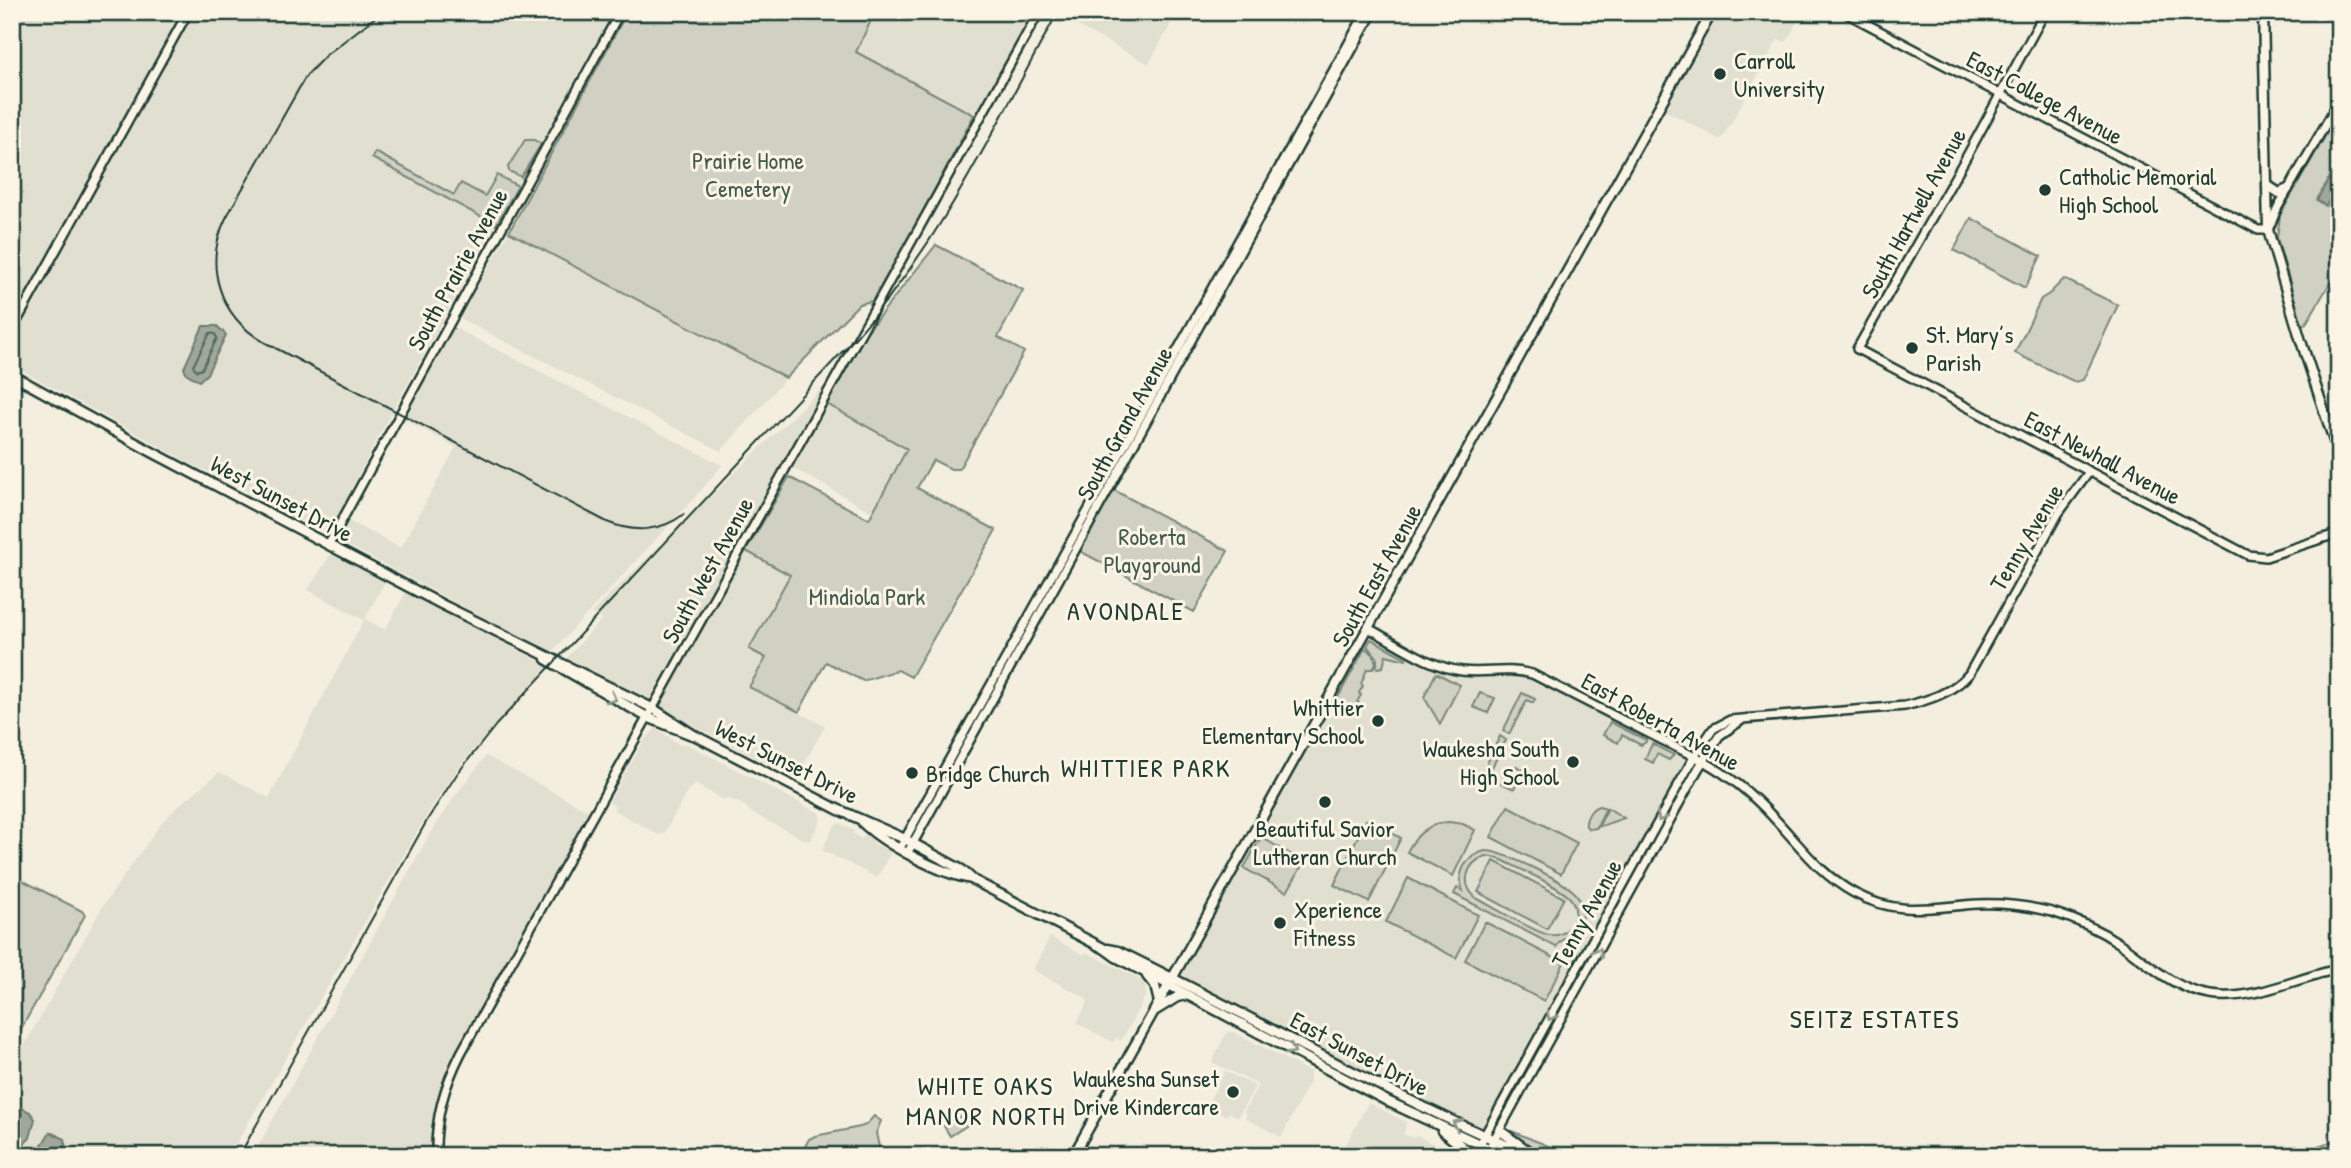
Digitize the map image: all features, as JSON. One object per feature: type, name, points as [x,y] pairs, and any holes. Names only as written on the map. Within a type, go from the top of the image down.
[{"type":"main road","name":"South East Avenue","points":[[1073,1156],[1712,12]]},
{"type":"main road","points":[[2263,12],[2268,230],[2339,456]]},
{"type":"main road","points":[[2267,186],[2279,193],[2288,189]]},
{"type":"main road","name":"West Sunset Drive","points":[[12,375],[152,452],[535,651],[652,708],[694,735],[861,821],[909,841],[962,870],[974,880],[1105,948],[1136,968],[1171,982]]},
{"type":"main road","name":"West Sunset Drive","points":[[535,651],[571,675],[647,717],[694,735]]},
{"type":"main road","name":"West Sunset Drive","points":[[861,821],[878,836],[904,850],[959,877],[974,880]]},
{"type":"main road","name":"West Sunset Drive","points":[[1105,948],[1118,951],[1171,982]]},
{"type":"main road","points":[[1136,968],[1154,984],[1159,1002]]},
{"type":"main road","points":[[1179,968],[1197,991]]},
{"type":"main road","name":"East Sunset Drive","points":[[1171,982],[1197,991],[1430,1112],[1482,1140],[1489,1149],[1506,1156]]},
{"type":"main road","name":"East Sunset Drive","points":[[1171,982],[1187,995],[1434,1125],[1482,1140],[1494,1140],[1533,1156]]},
{"type":"main road","points":[[1154,1012],[1177,997],[1187,995]]},
{"type":"main road","points":[[1434,1125],[1471,1156]]},
{"type":"main road","points":[[1499,1130],[1533,1156]]},
{"type":"street","points":[[12,330],[188,12]]},
{"type":"street","name":"South Prairie Avenue","points":[[330,544],[620,12]]},
{"type":"street","name":"South West Avenue","points":[[436,1156],[437,1123],[449,1077],[1039,12]]},
{"type":"street","name":"South Grand Avenue","points":[[909,841],[1366,12]]},
{"type":"street","name":"South Grand Avenue","points":[[904,850],[1373,12]]},
{"type":"street","name":"East College Avenue","points":[[1844,12],[2228,215],[2258,230],[2268,230]]},
{"type":"street","name":"South Hartwell Avenue","points":[[1857,349],[2045,12]]},
{"type":"street","points":[[2268,230],[2288,189],[2339,101]]},
{"type":"street","name":"East Newhall Avenue","points":[[1857,349],[2254,556],[2266,557],[2339,533]]},
{"type":"street","name":"Tenny Avenue","points":[[1482,1140],[1694,757],[1713,729],[1730,720],[1905,706],[1956,686],[1969,674],[2058,514],[2089,472]]},
{"type":"street","name":"East Roberta Avenue","points":[[1368,628],[1448,668],[1472,672],[1511,669],[1532,674],[1703,761],[1753,796],[1819,869],[1854,893],[1876,902],[1914,910],[1990,904],[2018,905],[2051,912],[2075,920],[2106,936],[2181,986],[2211,995],[2243,995],[2339,969]]},
{"type":"street","name":"Tenny Avenue","points":[[1489,1149],[1703,761],[1719,736],[1742,720]]},
{"type":"shaded area","points":[[12,12],[613,12],[328,532],[313,528],[224,478],[195,466],[12,365],[12,325],[19,329],[81,217],[72,212],[12,319]]},
{"type":"shaded area","points":[[875,12],[1034,12],[976,116],[855,52]]},
{"type":"shaded area","points":[[1066,12],[1177,12],[1149,64],[1063,18]]},
{"type":"shaded area","name":"Carroll University","points":[[1712,12],[1803,12],[1786,42],[1778,39],[1723,137],[1719,139],[1663,109]]},
{"type":"shaded area","points":[[509,232],[786,378],[721,451],[459,318]]},
{"type":"shaded area","points":[[453,327],[722,465],[551,653],[349,546],[341,537],[348,521],[401,548],[456,447],[404,419]]},
{"type":"shaded area","points":[[826,384],[675,655],[685,660],[746,551],[790,574],[749,648],[766,658],[749,687],[825,726],[796,778],[565,660],[602,619],[591,613]]},
{"type":"shaded area","points":[[827,404],[907,449],[872,512],[793,468]]},
{"type":"shaded area","points":[[330,555],[385,581],[365,619],[385,630],[406,592],[548,666],[463,762],[432,806],[229,1156],[12,1156],[12,1067],[103,906],[160,825],[177,807],[220,772],[269,798],[364,620],[308,590]]},
{"type":"shaded area","name":"Waukesha South High School","points":[[1370,636],[1450,674],[1517,674],[1533,678],[1688,760],[1483,1130],[1430,1108],[1191,983],[1183,974]]},
{"type":"shaded area","points":[[656,728],[680,745],[685,743],[819,813],[821,820],[810,840],[807,841],[750,812],[747,807],[728,798],[724,800],[695,784],[689,788],[665,832],[659,835],[614,810],[615,806],[609,802],[643,742]]},
{"type":"shaded area","points":[[486,756],[593,813],[447,1082],[436,1156],[253,1156],[428,837]]},
{"type":"shaded area","points":[[839,823],[854,831],[853,834],[862,839],[864,835],[891,852],[877,878],[822,850],[834,826]]},
{"type":"shaded area","points":[[1050,937],[1145,982],[1146,995],[1121,1041],[1116,1038],[1113,1042],[1077,1023],[1088,1002],[1086,998],[1033,970]]},
{"type":"shaded area","points":[[1227,1032],[1234,1032],[1310,1072],[1310,1081],[1281,1137],[1245,1118],[1247,1114],[1244,1112],[1257,1087],[1256,1084],[1212,1062]]},
{"type":"shaded area","name":"Waukesha Sunset Drive Kindercare","points":[[1225,1071],[1255,1086],[1238,1117],[1229,1112],[1227,1116],[1207,1105]]},
{"type":"shaded area","points":[[1368,1103],[1406,1122],[1404,1135],[1415,1138],[1416,1135],[1452,1156],[1350,1156],[1342,1152]]},
{"type":"green space","name":"Prairie Home Cemetery","points":[[627,12],[875,12],[856,52],[974,115],[907,242],[872,301],[859,304],[786,378],[509,232]]},
{"type":"green space","points":[[2339,112],[2339,268],[2305,325],[2302,324],[2277,238],[2280,215]]},
{"type":"green space","points":[[525,140],[534,140],[541,144],[521,177],[509,171],[508,167]]},
{"type":"green space","points":[[375,152],[454,195],[461,183],[485,196],[497,175],[518,186],[496,225],[372,158]]},
{"type":"green space","points":[[1971,218],[2041,256],[2025,288],[1954,250]]},
{"type":"green space","name":"Mindiola Park","points":[[936,245],[1023,290],[998,337],[1024,352],[959,469],[951,469],[933,460],[917,488],[996,530],[911,677],[898,670],[863,681],[826,662],[799,712],[749,687],[766,658],[749,649],[790,575],[746,551],[789,477],[869,519],[907,449],[827,404],[866,333]]},
{"type":"green space","points":[[2064,279],[2118,305],[2083,380],[2075,382],[2015,353],[2041,299]]},
{"type":"green space","name":"Roberta Playground","points":[[1110,488],[1228,551],[1194,612],[1076,549]]},
{"type":"green space","points":[[1371,639],[1406,660],[1386,655],[1383,667],[1377,668],[1377,657],[1367,646]]},
{"type":"green space","points":[[1365,648],[1373,654],[1376,663],[1373,669],[1367,669],[1361,684],[1363,686],[1359,693],[1359,703],[1353,711],[1336,701]]},
{"type":"green space","points":[[1436,673],[1460,685],[1440,724],[1424,697]]},
{"type":"green space","points":[[1480,693],[1495,698],[1488,713],[1473,707]]},
{"type":"green space","points":[[1522,693],[1535,699],[1533,703],[1527,700],[1509,734],[1503,731]]},
{"type":"green space","points":[[1610,722],[1646,742],[1641,745],[1622,735],[1618,743],[1603,735]]},
{"type":"green space","points":[[1500,736],[1506,740],[1489,773],[1494,779],[1482,774]]},
{"type":"green space","points":[[1652,744],[1674,755],[1669,760],[1657,754],[1653,763],[1645,759]]},
{"type":"green space","points":[[1516,766],[1533,775],[1530,782],[1520,777],[1514,789],[1501,783],[1510,769],[1513,770]]},
{"type":"green space","points":[[1508,806],[1577,843],[1561,874],[1491,837]]},
{"type":"green space","points":[[1599,806],[1606,808],[1596,828],[1589,829],[1586,826],[1588,817],[1593,809]]},
{"type":"green space","points":[[1608,808],[1624,818],[1598,827]]},
{"type":"green space","points":[[1366,820],[1401,838],[1369,902],[1334,885]]},
{"type":"green space","points":[[1449,822],[1463,824],[1475,830],[1453,876],[1407,852],[1424,831]]},
{"type":"green space","points":[[1261,837],[1304,862],[1287,892],[1244,868]]},
{"type":"green space","points":[[1485,851],[1504,855],[1530,866],[1575,893],[1582,915],[1575,931],[1556,947],[1454,894],[1457,888],[1463,891],[1462,871],[1468,861]],"holes":[[[1486,856],[1498,858],[1546,882],[1570,898],[1574,904],[1575,917],[1569,929],[1557,935],[1543,933],[1476,898],[1468,887],[1470,869]]]},
{"type":"green space","points":[[1494,861],[1564,898],[1547,929],[1478,892]]},
{"type":"green space","points":[[12,875],[85,915],[12,1045]]},
{"type":"green space","points":[[1408,878],[1478,915],[1456,958],[1386,922]]},
{"type":"green space","points":[[1485,922],[1564,963],[1544,1001],[1465,960]]},
{"type":"green space","points":[[965,1114],[971,1123],[950,1136],[944,1126]]},
{"type":"green space","points":[[874,1116],[881,1121],[876,1133],[881,1156],[816,1156],[806,1151],[800,1156],[809,1139],[866,1125]]},
{"type":"green space","points":[[1504,1128],[1573,1156],[1536,1152],[1504,1131]]},
{"type":"green space","points":[[2339,1139],[2339,1156],[2289,1156]]},
{"type":"water","points":[[2334,169],[2339,172],[2339,200],[2334,197],[2338,189],[2336,188],[2326,206],[2317,200]]},
{"type":"water","points":[[203,326],[217,326],[226,335],[207,374],[199,381],[186,373],[184,368]]},
{"type":"water","points":[[12,1103],[30,1112],[35,1119],[30,1138],[23,1145],[12,1141]]},
{"type":"water","points":[[50,1132],[65,1139],[66,1144],[59,1156],[35,1156]]},
{"type":"railway","points":[[382,12],[326,55],[306,76],[226,218],[216,254],[216,271],[226,304],[236,318],[264,342],[607,522],[627,528],[647,529],[666,524],[684,514]]},
{"type":"railway","points":[[239,1156],[429,817],[457,774],[496,725],[855,338],[886,301],[941,223],[1058,12]]},
{"type":"place","name":"Carroll University","points":[[1720,74]]},
{"type":"place","name":"Catholic Memorial High School","points":[[2045,190]]},
{"type":"place","name":"St. Mary’s Parish","points":[[1912,348]]},
{"type":"place","name":"Whittier Elementary School","points":[[1378,721]]},
{"type":"place","name":"Waukesha South High School","points":[[1573,762]]},
{"type":"place","name":"Bridge Church","points":[[912,773]]},
{"type":"place","name":"Beautiful Savior Lutheran Church","points":[[1325,802]]},
{"type":"place","name":"Xperience Fitness","points":[[1280,923]]},
{"type":"place","name":"Waukesha Sunset Drive Kindercare","points":[[1233,1092]]},
{"type":"district","name":"AVONDALE","points":[[1126,610]]},
{"type":"district","name":"WHITTIER PARK","points":[[1146,767]]},
{"type":"district","name":"SEITZ ESTATES","points":[[1875,1018]]},
{"type":"district","name":"WHITE OAKS MANOR NORTH","points":[[986,1100]]}]
